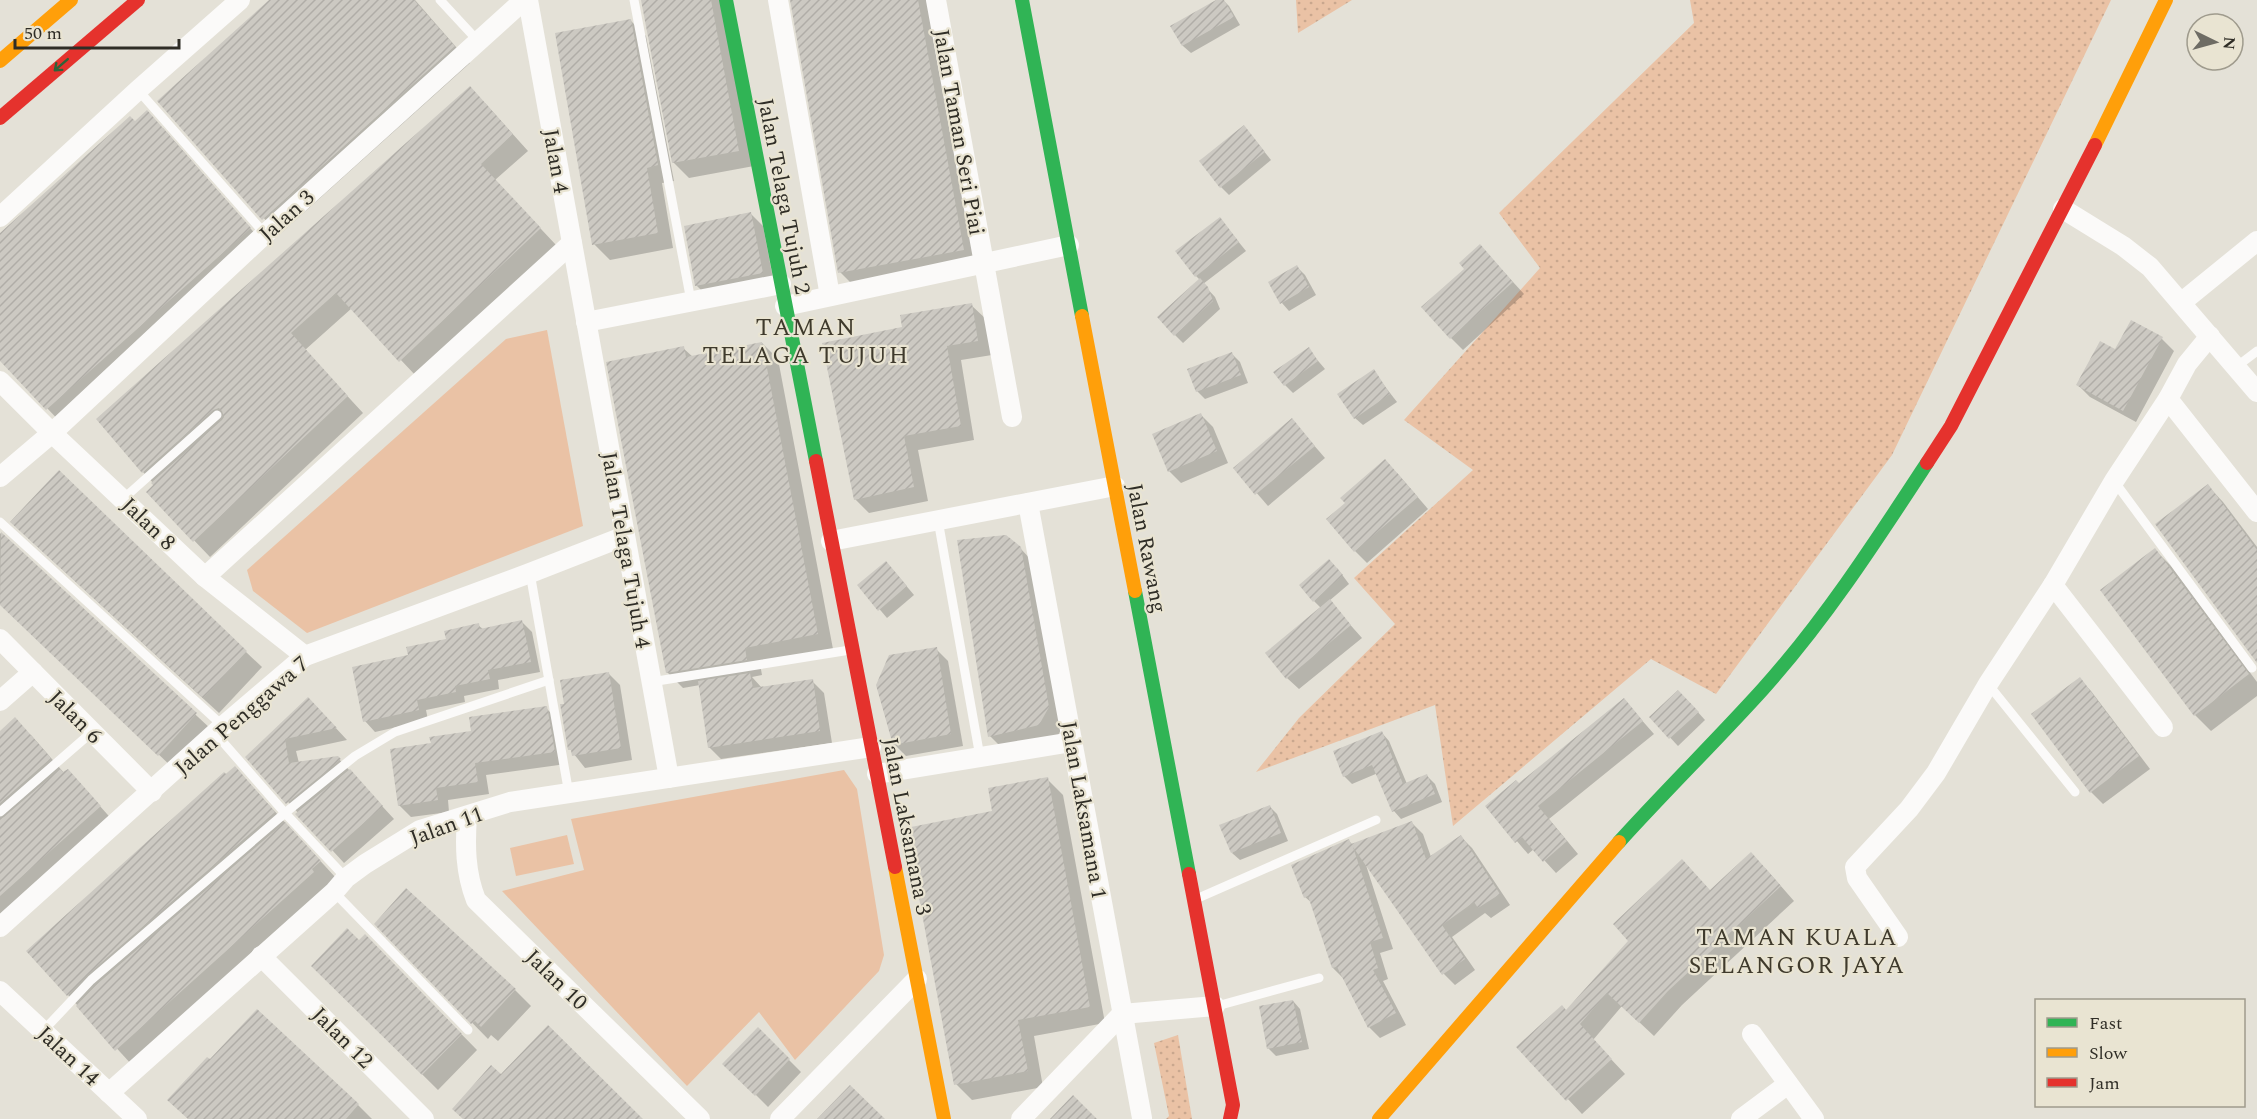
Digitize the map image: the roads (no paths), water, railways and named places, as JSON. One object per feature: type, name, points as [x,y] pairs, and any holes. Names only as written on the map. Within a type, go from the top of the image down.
[{"type":"main road","points":[[0,61],[71,0]]},
{"type":"main road","points":[[0,118],[138,0]]},
{"type":"main road","name":"Jalan Telaga Tujuh 2","points":[[726,0],[831,541]]},
{"type":"main road","name":"Jalan Rawang","points":[[1022,0],[1215,1006],[1233,1105],[1230,1119]]},
{"type":"main road","points":[[1380,1119],[1562,906],[1648,810],[1764,688],[1828,607],[1882,532],[1951,426],[2064,209],[2166,0]]},
{"type":"main road","name":"Jalan Laksamana 3","points":[[831,541],[944,1119]]},
{"type":"main road","points":[[1233,1105],[1245,1118]]},
{"type":"street","points":[[0,217],[240,0]]},
{"type":"street","name":"Jalan 3","points":[[0,477],[52,433],[265,234],[526,0]]},
{"type":"street","name":"Jalan 4","points":[[526,0],[586,322]]},
{"type":"street","points":[[778,0],[830,296]]},
{"type":"street","name":"Jalan Taman Seri Piai","points":[[936,0],[1012,417]]},
{"type":"street","points":[[2064,209],[2123,246],[2150,267],[2257,392]]},
{"type":"street","points":[[2182,302],[2257,241]]},
{"type":"street","points":[[205,577],[572,243]]},
{"type":"street","points":[[785,306],[1069,245]]},
{"type":"street","points":[[586,322],[781,284]]},
{"type":"street","name":"Jalan Telaga Tujuh 4","points":[[586,322],[669,778]]},
{"type":"street","points":[[1898,937],[1857,878],[1855,867],[1909,809],[1929,782],[1988,684],[2053,585],[2114,481],[2168,399],[2187,364],[2210,336]]},
{"type":"street","name":"Jalan 8","points":[[0,381],[205,577],[305,656]]},
{"type":"street","points":[[2168,399],[2257,512]]},
{"type":"street","points":[[831,541],[1115,486]]},
{"type":"street","name":"Jalan Laksamana 1","points":[[1029,503],[1142,1118]]},
{"type":"street","name":"Jalan Penggawa 7","points":[[0,927],[219,730],[305,656],[625,536]]},
{"type":"street","points":[[2053,585],[2163,727]]},
{"type":"street","name":"Jalan 6","points":[[0,639],[152,792]]},
{"type":"street","points":[[0,701],[33,672]]},
{"type":"street","points":[[877,774],[1072,742]]},
{"type":"street","name":"Jalan 11","points":[[109,1093],[340,885],[420,830],[510,802],[871,747]]},
{"type":"street","name":"Jalan 10","points":[[467,816],[466,863],[469,882],[476,900],[700,1119]]},
{"type":"street","name":"Jalan 12","points":[[261,956],[424,1119]]},
{"type":"street","points":[[780,1119],[917,979]]},
{"type":"street","name":"Jalan 14","points":[[0,991],[137,1119]]},
{"type":"street","points":[[1021,1119],[1122,1014],[1215,1006]]},
{"type":"street","points":[[1752,1034],[1814,1119]]},
{"type":"street","points":[[1741,1119],[1788,1084]]},
{"type":"lane","points":[[440,0],[478,41]]},
{"type":"lane","points":[[634,0],[691,301]]},
{"type":"lane","points":[[138,90],[265,234]]},
{"type":"lane","points":[[2236,368],[2257,351]]},
{"type":"lane","points":[[123,499],[217,415]]},
{"type":"lane","points":[[2114,481],[2252,668]]},
{"type":"lane","points":[[938,520],[980,757]]},
{"type":"lane","points":[[0,522],[219,730],[340,885],[468,1030]]},
{"type":"lane","points":[[530,573],[570,794]]},
{"type":"lane","points":[[651,682],[852,649]]},
{"type":"lane","points":[[43,1030],[91,980],[285,813],[355,756],[395,732],[549,680]]},
{"type":"lane","points":[[1988,684],[2075,792]]},
{"type":"lane","points":[[0,812],[92,732]]},
{"type":"lane","points":[[1194,900],[1376,820]]},
{"type":"lane","points":[[1215,1006],[1319,978]]},
{"type":"district","name":"TAMAN TELAGA TUJUH","points":[[806,341]]},
{"type":"district","name":"TAMAN KUALA SELANGOR JAYA","points":[[1797,951]]}]
